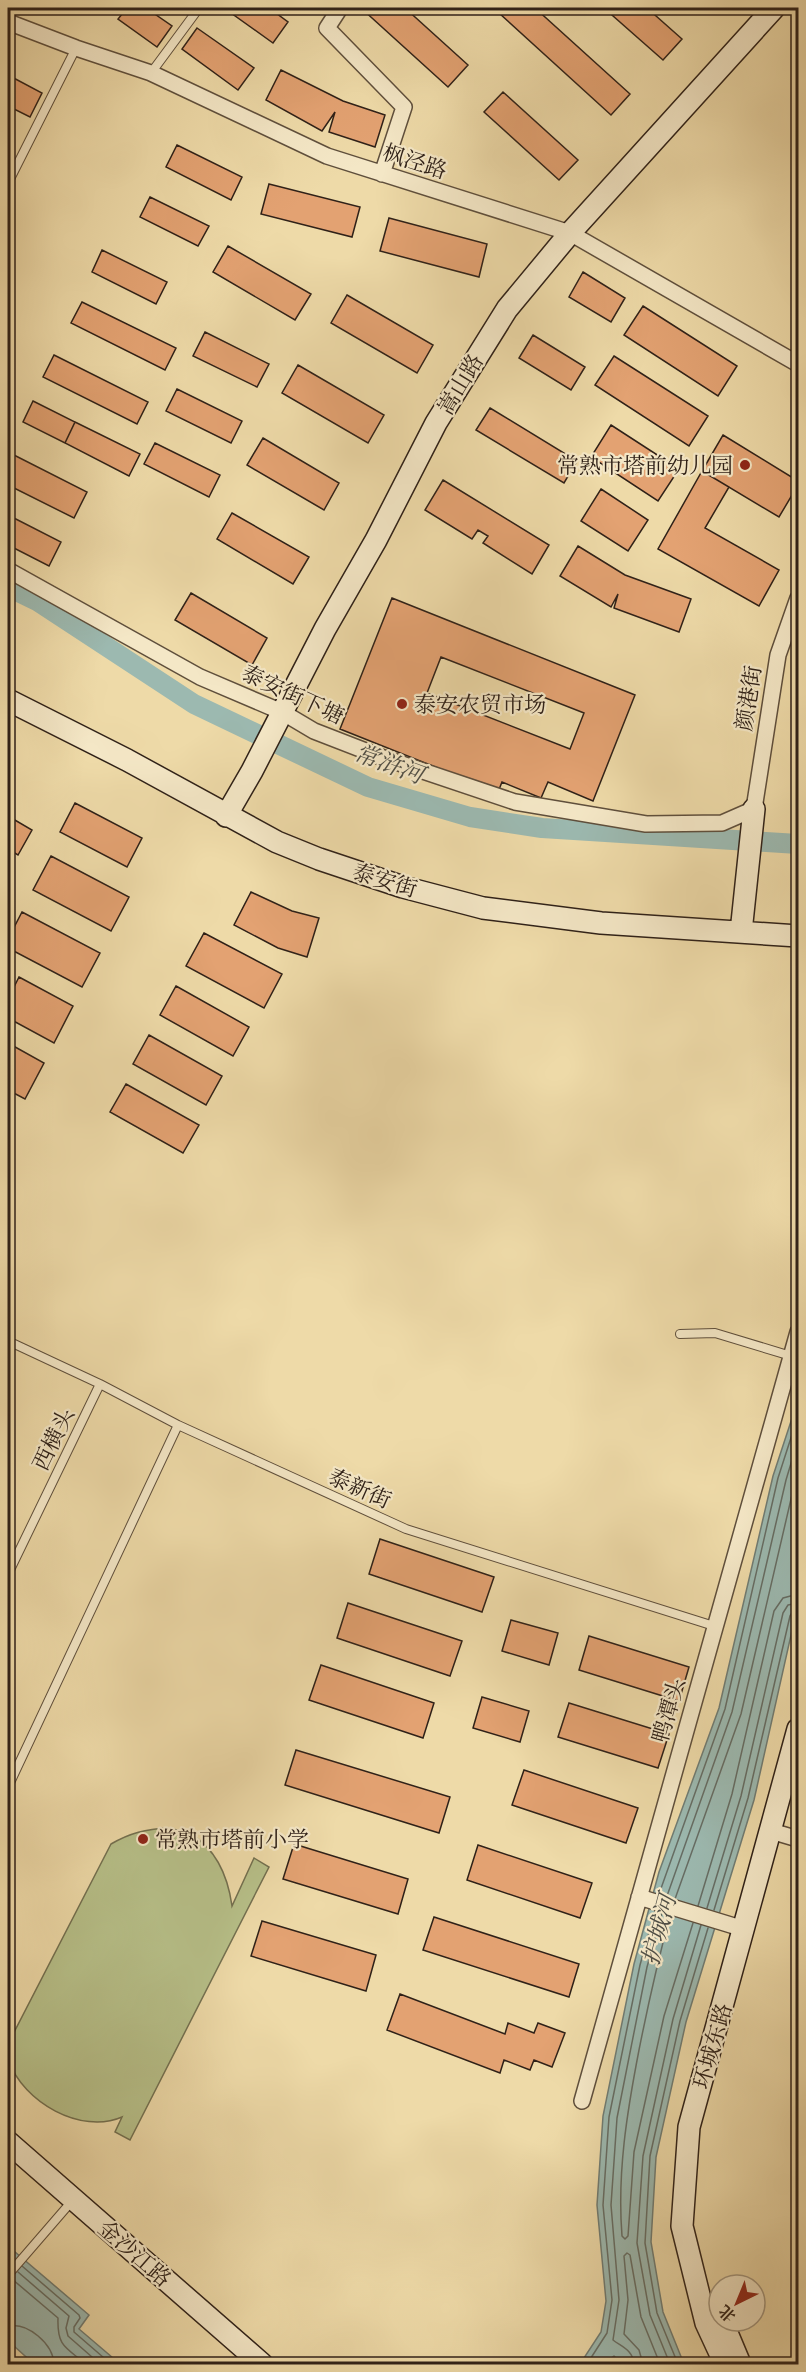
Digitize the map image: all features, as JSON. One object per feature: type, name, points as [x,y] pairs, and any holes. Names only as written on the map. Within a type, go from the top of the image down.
[{"type":"street","points":[[340,8],[327,28],[404,107],[381,174]]},
{"type":"street","name":"嵩山路","points":[[226,816],[252,771],[325,629],[376,540],[436,423],[507,309],[570,233],[774,8]]},
{"type":"street","name":"枫泾路","points":[[8,22],[151,73],[327,156],[570,233],[798,364]]},
{"type":"street","name":"泰安街下塘","points":[[8,570],[200,677],[282,712],[314,731],[381,757],[515,802],[646,824],[722,823],[754,808]]},
{"type":"street","name":"颜港街","points":[[754,808],[778,655],[798,598]]},
{"type":"street","name":"泰安街","points":[[8,700],[127,760],[276,842],[403,887],[483,908],[601,923],[798,936]]},
{"type":"street","points":[[741,932],[754,808]]},
{"type":"street","name":"鸭潭头","points":[[582,2101],[798,1332]]},
{"type":"street","name":"环城东路","points":[[725,2364],[706,2323],[682,2226],[689,2127],[744,1929],[785,1835],[798,1729]]},
{"type":"street","name":"环城东路","points":[[708,2273],[692,2216],[703,2120],[785,1835],[798,1777]]},
{"type":"street","points":[[639,1897],[744,1929]]},
{"type":"street","name":"金沙江路","points":[[8,2142],[262,2364]]},
{"type":"street","points":[[727,2333],[740,2364]]},
{"type":"lane","points":[[151,73],[199,8]]},
{"type":"lane","points":[[8,183],[76,48]]},
{"type":"lane","points":[[680,1334],[715,1333],[791,1356]]},
{"type":"lane","name":"泰新街","points":[[8,1341],[100,1384],[178,1425],[406,1529],[714,1626]]},
{"type":"lane","name":"西横头","points":[[8,1574],[100,1384]]},
{"type":"lane","points":[[8,1787],[178,1425]]},
{"type":"lane","points":[[8,2275],[73,2199]]},
{"type":"green space","points":[[168,1828],[191,1834],[208,1848],[220,1865],[228,1885],[232,1906],[254,1858],[269,1867],[130,2140],[115,2132],[122,2117],[89,2122],[55,2111],[40,2101],[16,2076],[9,2061],[8,2047],[111,1844],[138,1832]]},
{"type":"water","name":"护城河","points":[[798,1400],[798,1604],[754,1800],[686,2022],[656,2157],[651,2242],[663,2312],[684,2364],[622,2364],[614,2356],[604,2364],[577,2364],[584,2358],[601,2332],[606,2301],[597,2205],[603,2116],[634,1964],[659,1872],[719,1708],[773,1476]]},
{"type":"water","points":[[8,2246],[89,2315],[79,2329],[120,2364],[34,2364],[15,2347],[8,2353]]},
{"type":"building","points":[[127,8],[146,8],[172,26],[157,47],[118,19]]},
{"type":"building","points":[[224,8],[269,8],[288,22],[273,43]]},
{"type":"building","points":[[361,8],[405,8],[468,65],[448,87]]},
{"type":"building","points":[[505,8],[535,8],[630,94],[611,115],[499,13]]},
{"type":"building","points":[[604,8],[647,8],[682,39],[663,60]]},
{"type":"building","points":[[197,28],[254,68],[238,90],[182,49]]},
{"type":"building","points":[[281,70],[343,101],[385,115],[375,147],[329,132],[335,112],[322,131],[266,100]]},
{"type":"building","points":[[8,75],[42,93],[30,117],[8,106]]},
{"type":"building","points":[[503,92],[578,160],[559,180],[484,112]]},
{"type":"building","points":[[177,145],[242,177],[231,200],[166,167]]},
{"type":"building","points":[[269,184],[360,207],[352,237],[261,214]]},
{"type":"building","points":[[150,197],[209,226],[198,246],[140,217]]},
{"type":"building","points":[[389,218],[487,244],[479,277],[380,251]]},
{"type":"building","points":[[228,246],[311,294],[295,320],[213,272]]},
{"type":"building","points":[[102,250],[167,282],[156,304],[92,272]]},
{"type":"building","points":[[583,272],[625,298],[611,322],[569,297]]},
{"type":"building","points":[[347,295],[433,345],[417,373],[331,323]]},
{"type":"building","points":[[82,302],[176,348],[165,370],[71,323]]},
{"type":"building","points":[[643,306],[737,366],[718,396],[624,335]]},
{"type":"building","points":[[205,332],[269,364],[257,387],[193,356]]},
{"type":"building","points":[[533,335],[585,367],[571,390],[519,358]]},
{"type":"building","points":[[54,355],[148,402],[137,424],[43,377]]},
{"type":"building","points":[[614,356],[708,416],[689,446],[595,385]]},
{"type":"building","points":[[298,365],[384,415],[368,443],[282,393]]},
{"type":"building","points":[[177,389],[242,421],[231,443],[166,411]]},
{"type":"building","points":[[33,401],[75,422],[65,443],[23,422]]},
{"type":"building","points":[[490,408],[577,461],[564,483],[476,430]]},
{"type":"building","points":[[75,422],[140,454],[129,476],[65,443]]},
{"type":"building","points":[[611,425],[679,469],[658,501],[591,457]]},
{"type":"building","points":[[723,435],[798,481],[798,485],[779,517],[702,471]]},
{"type":"building","points":[[263,438],[339,483],[324,510],[247,465]]},
{"type":"building","points":[[155,443],[220,475],[209,497],[144,464]]},
{"type":"building","points":[[8,452],[87,492],[74,518],[8,485]]},
{"type":"building","points":[[702,471],[729,487],[705,528],[779,570],[759,606],[658,549]]},
{"type":"building","points":[[443,480],[549,545],[532,574],[483,543],[488,536],[478,530],[472,539],[425,510]]},
{"type":"building","points":[[601,489],[648,520],[628,551],[581,521]]},
{"type":"building","points":[[232,513],[309,557],[293,584],[217,539]]},
{"type":"building","points":[[8,515],[61,542],[49,566],[8,545]]},
{"type":"building","points":[[578,546],[625,575],[691,599],[679,632],[614,608],[618,594],[611,607],[560,576]]},
{"type":"building","points":[[191,593],[267,638],[252,665],[175,620]]},
{"type":"building","name":"泰安农贸市场","points":[[392,598],[635,695],[593,801],[548,782],[541,798],[502,782],[498,792],[340,729]],"holes":[[[441,657],[584,713],[570,749],[427,693]]]},
{"type":"building","points":[[75,803],[142,838],[127,867],[60,832]]},
{"type":"building","points":[[8,816],[32,830],[18,855],[8,849]]},
{"type":"building","points":[[51,856],[129,897],[111,931],[33,890]]},
{"type":"building","points":[[251,892],[292,911],[319,918],[307,957],[278,948],[234,925]]},
{"type":"building","points":[[22,912],[100,953],[82,987],[8,948],[8,939]]},
{"type":"building","points":[[204,933],[282,974],[264,1008],[186,966]]},
{"type":"building","points":[[19,977],[73,1006],[54,1043],[8,1018],[8,999]]},
{"type":"building","points":[[176,986],[249,1027],[233,1056],[160,1015]]},
{"type":"building","points":[[149,1035],[222,1076],[206,1105],[133,1064]]},
{"type":"building","points":[[8,1043],[44,1063],[25,1099],[8,1090]]},
{"type":"building","points":[[126,1084],[199,1125],[183,1153],[110,1112]]},
{"type":"building","points":[[380,1539],[494,1577],[482,1612],[369,1574]]},
{"type":"building","points":[[348,1603],[462,1641],[450,1676],[337,1638]]},
{"type":"building","points":[[511,1620],[558,1633],[549,1665],[502,1651]]},
{"type":"building","points":[[589,1636],[689,1667],[679,1701],[579,1670]]},
{"type":"building","points":[[321,1665],[434,1703],[423,1738],[309,1700]]},
{"type":"building","points":[[482,1697],[529,1711],[520,1742],[473,1728]]},
{"type":"building","points":[[569,1703],[669,1734],[658,1768],[558,1737]]},
{"type":"building","points":[[296,1750],[450,1797],[439,1833],[285,1785]]},
{"type":"building","points":[[524,1770],[638,1808],[626,1843],[512,1805]]},
{"type":"building","points":[[294,1844],[408,1879],[398,1914],[283,1879]]},
{"type":"building","points":[[478,1845],[592,1883],[580,1918],[467,1880]]},
{"type":"building","points":[[434,1917],[579,1964],[569,1997],[423,1950]]},
{"type":"building","points":[[262,1921],[376,1955],[366,1991],[251,1956]]},
{"type":"building","points":[[400,1994],[505,2034],[508,2023],[534,2033],[538,2023],[565,2033],[552,2067],[534,2060],[530,2070],[504,2060],[500,2073],[387,2030]]},
{"type":"waterway","name":"常浒河","points":[[8,587],[37,601],[194,704],[368,787],[470,817],[542,828],[798,844]]},
{"type":"place","name":"常熟市塔前幼儿园","points":[[745,465]]},
{"type":"place","name":"泰安农贸市场","points":[[402,704]]},
{"type":"place","name":"常熟市塔前小学","points":[[143,1839]]}]
